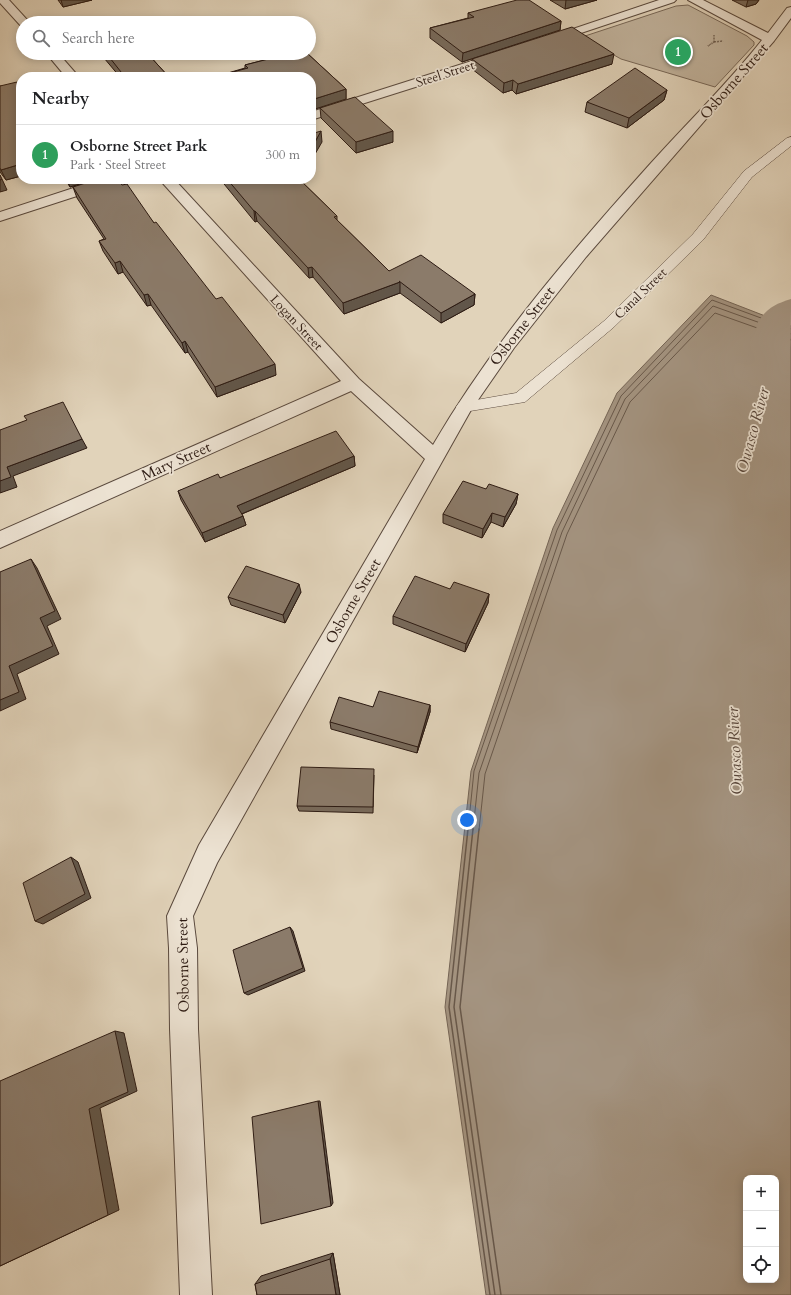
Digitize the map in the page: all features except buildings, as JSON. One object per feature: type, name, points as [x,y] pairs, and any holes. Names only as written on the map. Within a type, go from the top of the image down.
[{"type":"street","points":[[3,0],[18,16]]},
{"type":"street","points":[[542,42],[670,0]]},
{"type":"street","points":[[694,0],[770,39]]},
{"type":"street","name":"Osborne Street","points":[[196,1295],[184,1029],[183,948],[180,916],[208,854],[464,407],[493,362],[542,299],[657,165],[721,98],[770,39],[791,10]]},
{"type":"street","name":"Steel Street","points":[[316,114],[512,52]]},
{"type":"street","points":[[58,60],[69,72]]},
{"type":"street","points":[[0,217],[100,184]]},
{"type":"street","name":"Logan Street","points":[[171,184],[353,383],[436,458]]},
{"type":"street","name":"Mary Street","points":[[0,540],[353,383]]},
{"type":"lane","name":"Canal Street","points":[[464,407],[520,398],[609,324],[698,237],[748,174],[791,140]]},
{"type":"shaded area","points":[[688,5],[747,36],[754,42],[754,45],[715,87],[621,59],[582,37],[676,6]]},
{"type":"water","points":[[711,295],[791,326],[791,1295],[486,1295],[445,1007],[471,771],[553,528],[617,393]]},
{"type":"waterway","name":"Owasco River","points":[[759,404],[781,322],[791,314]]},
{"type":"place","name":"Osborne Street Park","points":[[678,52]]}]
